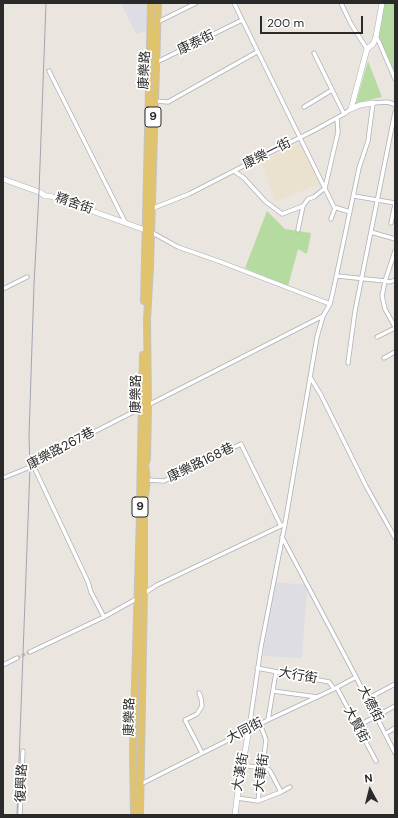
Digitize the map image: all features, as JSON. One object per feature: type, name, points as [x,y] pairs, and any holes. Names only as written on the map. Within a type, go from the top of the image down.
[{"type":"main road","name":"康樂路","points":[[136,784],[144,593],[144,480],[148,231],[154,101],[151,3]]},
{"type":"main road","name":"康樂路","points":[[149,209],[153,63],[158,22],[158,3]]},
{"type":"main road","name":"康樂路","points":[[139,703],[138,598],[144,480]]},
{"type":"main road","name":"9","points":[[134,815],[136,784]]},
{"type":"main road","name":"9","points":[[136,784],[140,815]]},
{"type":"street","points":[[151,22],[158,22],[196,3]]},
{"type":"street","points":[[234,3],[299,138],[335,208],[331,219]]},
{"type":"street","points":[[341,3],[351,24],[367,50]]},
{"type":"street","points":[[351,109],[367,50],[374,44],[382,3]]},
{"type":"street","name":"康泰街","points":[[153,63],[242,20]]},
{"type":"street","points":[[376,37],[395,79]]},
{"type":"street","points":[[154,101],[168,102],[257,52]]},
{"type":"street","points":[[314,53],[344,114]]},
{"type":"street","points":[[49,71],[125,222]]},
{"type":"street","points":[[304,107],[332,90]]},
{"type":"street","name":"康樂一街","points":[[149,209],[189,194],[360,105],[387,102],[394,104],[395,106]]},
{"type":"street","points":[[249,729],[257,668],[282,537],[317,337],[323,316],[330,304],[337,276],[359,168],[368,141],[373,103]]},
{"type":"street","points":[[348,363],[355,311],[395,112]]},
{"type":"street","points":[[298,230],[303,206],[308,199],[314,197],[325,188],[338,132],[337,118]]},
{"type":"street","points":[[234,171],[244,178],[265,201],[282,214],[303,206]]},
{"type":"street","name":"精舍街","points":[[3,178],[46,196],[50,196],[148,231]]},
{"type":"street","points":[[354,196],[395,204],[391,223]]},
{"type":"street","points":[[335,208],[350,212]]},
{"type":"street","points":[[148,231],[178,247],[330,304]]},
{"type":"street","points":[[371,232],[395,239]]},
{"type":"street","points":[[377,337],[395,327],[383,304],[382,296],[385,281],[395,251]]},
{"type":"street","points":[[337,276],[390,282],[395,280]]},
{"type":"street","points":[[3,289],[27,277]]},
{"type":"street","name":"康樂路267巷","points":[[3,478],[32,465],[119,419],[323,316]]},
{"type":"street","points":[[384,358],[395,352]]},
{"type":"street","points":[[310,377],[366,486],[395,538]]},
{"type":"street","name":"康樂路168巷","points":[[144,480],[164,481],[241,444],[283,525]]},
{"type":"street","points":[[32,465],[88,582],[90,592],[104,617]]},
{"type":"street","points":[[30,652],[104,617],[138,598],[144,593],[283,525]]},
{"type":"street","name":"大德街","points":[[282,537],[395,753]]},
{"type":"street","points":[[3,665],[17,658]]},
{"type":"street","name":"大行街","points":[[257,668],[330,682],[335,689]]},
{"type":"street","points":[[268,720],[276,672]]},
{"type":"street","name":"大同街","points":[[136,784],[335,689],[356,677]]},
{"type":"street","points":[[367,699],[395,684]]},
{"type":"street","name":"大賢街","points":[[335,689],[376,761]]},
{"type":"street","points":[[273,691],[318,697]]},
{"type":"street","points":[[199,694],[202,706],[197,714],[185,720],[202,753]]},
{"type":"street","points":[[356,727],[395,706]]},
{"type":"street","name":"大華街","points":[[237,798],[258,801],[266,740],[260,724]]},
{"type":"street","points":[[385,734],[395,728]]},
{"type":"street","name":"大漢街","points":[[235,815],[249,729]]},
{"type":"street","name":"復興路","points":[[20,815],[23,750]]},
{"type":"street","points":[[242,765],[263,768],[270,772],[281,792]]},
{"type":"street","points":[[258,801],[290,787]]},
{"type":"shaded area","points":[[121,3],[147,3],[147,31],[136,34]]},
{"type":"shaded area","points":[[303,142],[322,183],[276,201],[261,162]]},
{"type":"shaded area","points":[[274,582],[307,585],[302,658],[263,656]]},
{"type":"green space","points":[[381,3],[395,3],[395,81],[376,38]]},
{"type":"green space","points":[[368,61],[382,97],[356,103]]},
{"type":"green space","points":[[267,211],[285,229],[311,233],[307,254],[298,249],[288,286],[245,268]]},
{"type":"tunnel","points":[[17,658],[30,652]]},
{"type":"railway","points":[[17,815],[30,467],[29,436],[34,284],[46,3]]}]
